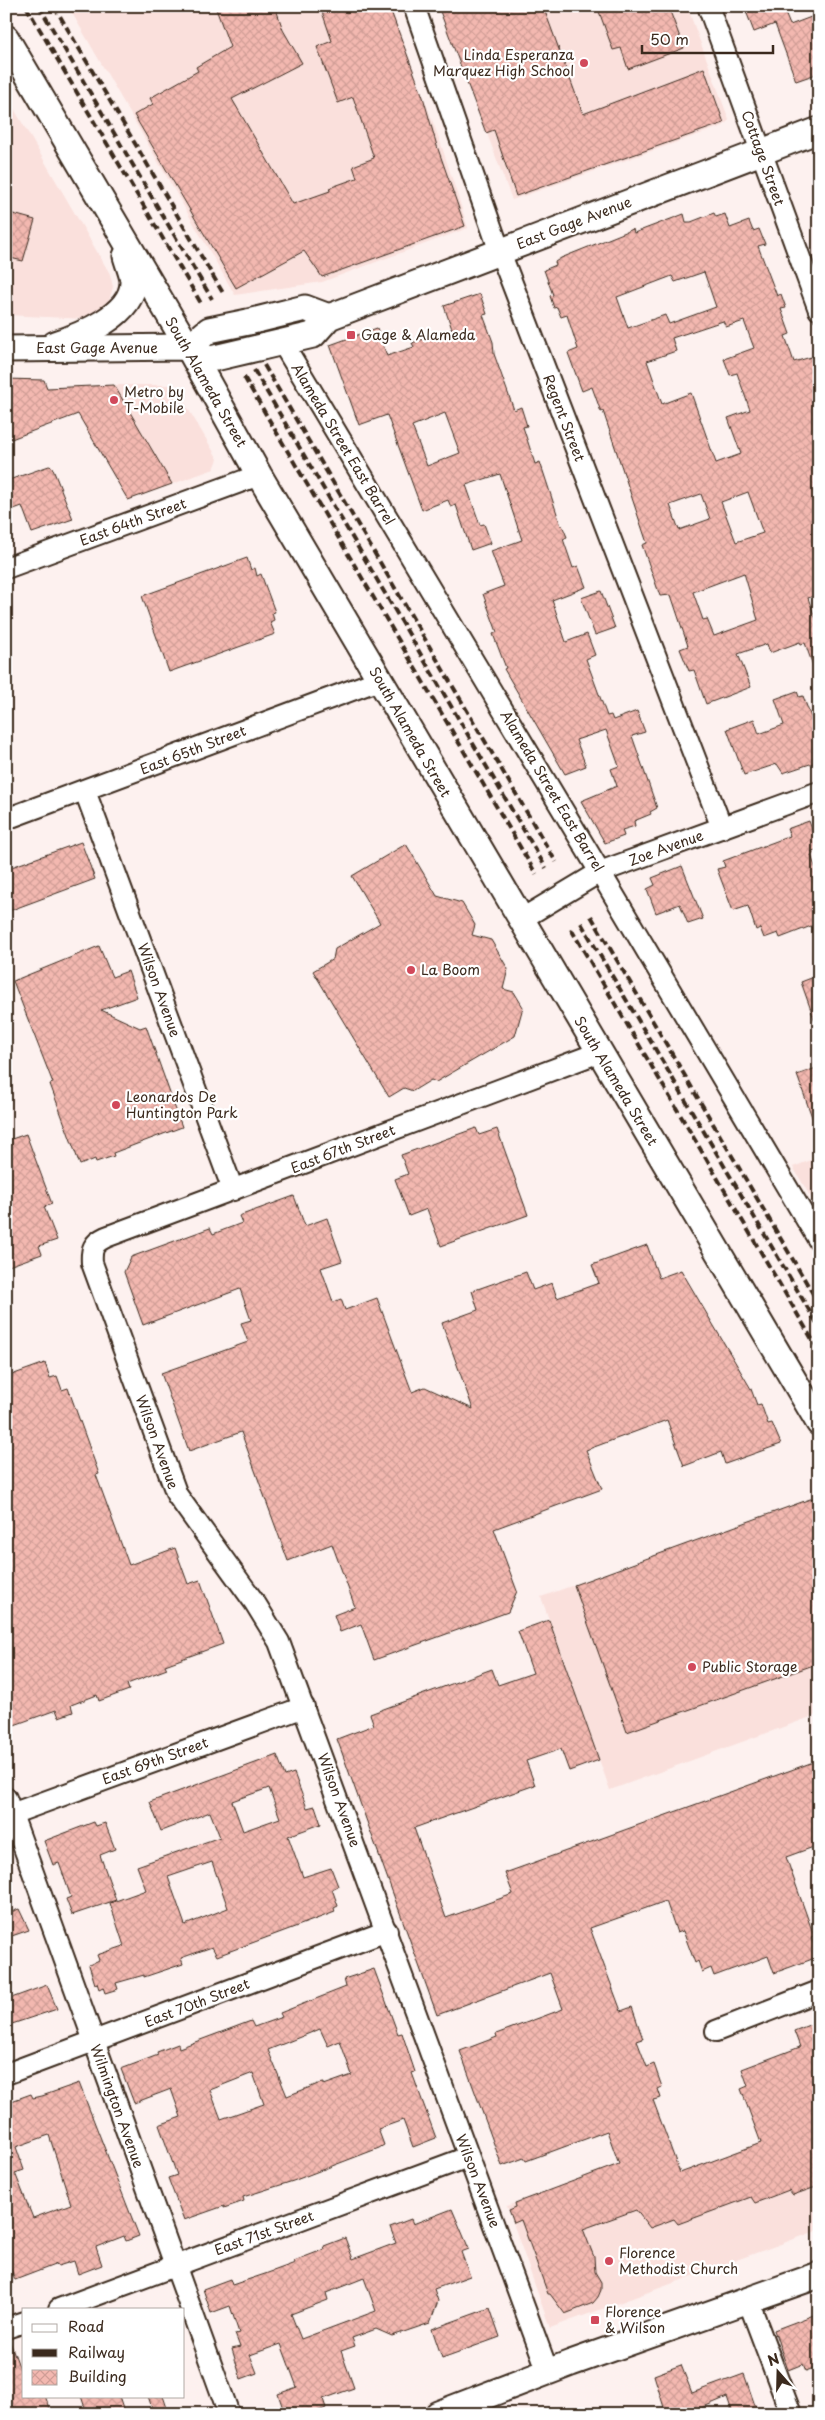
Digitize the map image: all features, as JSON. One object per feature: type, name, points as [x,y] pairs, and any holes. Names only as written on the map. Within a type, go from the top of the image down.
[{"type":"main road","name":"South Alameda Street","points":[[6,38],[118,230],[195,341],[259,475],[520,920],[819,1423]]},
{"type":"main road","name":"East Gage Avenue","points":[[195,341],[215,358],[313,334],[329,318],[819,130]]},
{"type":"main road","points":[[37,349],[66,340],[96,327],[114,316],[127,301],[133,283],[118,230]]},
{"type":"main road","name":"East Gage Avenue","points":[[6,349],[195,341],[209,330],[305,308],[329,318]]},
{"type":"main road","points":[[453,2411],[548,2372],[819,2275]]},
{"type":"street","name":"Regent Street","points":[[414,6],[500,252],[722,828]]},
{"type":"street","name":"Cottage Street","points":[[708,6],[819,310]]},
{"type":"street","name":"Alameda Street East Barrel","points":[[272,344],[600,872],[819,1241]]},
{"type":"street","name":"East 64th Street","points":[[6,568],[259,475]]},
{"type":"street","name":"East 65th Street","points":[[6,819],[380,680]]},
{"type":"street","name":"Wilson Avenue","points":[[85,790],[233,1190]]},
{"type":"street","name":"Zoe Avenue","points":[[520,920],[600,872],[819,792]]},
{"type":"street","name":"East 67th Street","points":[[91,1249],[98,1240],[600,1052]]},
{"type":"street","name":"Wilson Avenue","points":[[91,1249],[92,1262],[177,1495],[255,1603],[276,1636],[304,1707],[548,2372]]},
{"type":"street","name":"East 69th Street","points":[[8,1809],[304,1707]]},
{"type":"street","name":"Wilmington Avenue","points":[[8,1809],[229,2414]]},
{"type":"street","name":"East 70th Street","points":[[6,2074],[386,1931]]},
{"type":"street","points":[[716,2031],[819,1992]]},
{"type":"street","name":"East 71st Street","points":[[62,2308],[468,2156]]},
{"type":"street","points":[[748,2300],[790,2414]]},
{"type":"street","points":[[6,2328],[22,2323]]},
{"type":"shaded area","points":[[68,6],[390,6],[441,144],[468,228],[322,282],[235,295]]},
{"type":"shaded area","name":"Linda Esperanza Marquez High School","points":[[439,6],[687,6],[729,120],[723,126],[512,200]]},
{"type":"shaded area","points":[[6,95],[110,274],[113,287],[109,301],[103,309],[86,319],[6,315]]},
{"type":"shaded area","points":[[114,385],[174,385],[218,459],[214,469],[128,500],[62,388]]},
{"type":"shaded area","points":[[819,1157],[819,1211],[793,1167]]},
{"type":"shaded area","name":"Public Storage","points":[[819,1496],[819,1714],[610,1790],[541,1597]]},
{"type":"shaded area","points":[[819,2121],[819,2230],[550,2328],[507,2206],[619,2164],[680,2173]]},
{"type":"building","points":[[215,6],[275,6],[283,30],[302,63],[232,99],[293,204],[330,191],[329,188],[357,178],[353,166],[374,158],[353,97],[338,103],[317,47],[332,41],[320,6],[389,6],[423,97],[437,146],[465,226],[322,277],[304,251],[236,288],[134,115],[153,104],[150,98],[198,71],[196,67],[230,47]]},
{"type":"building","name":"Linda Esperanza Marquez High School","points":[[438,6],[543,6],[583,114],[704,68],[724,123],[516,196],[494,130],[486,133]]},
{"type":"building","points":[[597,6],[668,6],[684,48],[628,69],[621,48],[613,50]]},
{"type":"building","points":[[744,6],[782,6],[790,25],[819,14],[819,73],[796,81],[775,24],[754,32]]},
{"type":"building","points":[[6,212],[35,220],[23,261],[6,257]]},
{"type":"building","points":[[714,213],[716,217],[725,214],[730,228],[749,221],[753,231],[759,229],[765,244],[758,246],[777,296],[781,294],[786,308],[781,309],[790,334],[785,336],[794,362],[811,357],[818,378],[815,379],[819,391],[819,594],[808,598],[819,628],[819,677],[817,677],[805,643],[801,644],[800,642],[770,653],[767,644],[738,654],[751,687],[706,704],[694,670],[689,671],[680,649],[688,646],[671,595],[660,596],[642,545],[647,543],[603,411],[601,412],[592,387],[582,391],[568,353],[578,349],[567,315],[561,317],[557,307],[554,308],[550,296],[553,295],[544,270],[556,265],[555,262],[561,258],[633,229],[634,233],[684,214],[686,222],[691,222]],"holes":[[[704,272],[716,307],[669,324],[665,315],[628,328],[617,297],[672,276],[675,282]],[[723,321],[726,327],[744,321],[754,348],[724,359],[730,375],[737,373],[750,410],[728,418],[741,454],[716,463],[691,393],[662,404],[647,361],[676,351],[672,338]],[[748,492],[763,533],[736,542],[721,502]],[[701,494],[710,519],[679,530],[670,505]],[[744,573],[758,620],[714,636],[707,619],[703,620],[693,592]]]},
{"type":"building","points":[[480,294],[487,314],[483,315],[493,342],[494,354],[514,410],[521,407],[527,426],[523,427],[535,464],[540,462],[561,526],[567,537],[563,539],[573,568],[578,566],[586,587],[552,600],[566,642],[587,634],[595,655],[586,659],[607,716],[611,715],[613,720],[637,711],[645,732],[632,736],[657,808],[650,812],[651,814],[634,821],[635,826],[622,830],[624,836],[605,843],[581,801],[617,786],[611,769],[619,766],[606,730],[576,740],[586,766],[565,774],[504,669],[506,668],[493,634],[497,632],[483,594],[504,586],[491,551],[522,540],[500,474],[466,485],[480,525],[484,524],[491,543],[471,550],[456,505],[451,507],[448,500],[422,510],[387,415],[359,425],[330,345],[377,328],[387,356],[414,347],[412,343],[452,329],[444,306]],"holes":[[[445,413],[460,453],[427,466],[412,426]]]},
{"type":"building","points":[[6,379],[44,380],[47,388],[114,385],[172,484],[128,500],[78,414],[6,441]]},
{"type":"building","points":[[49,466],[52,467],[73,519],[32,533],[22,506],[6,512],[6,481]]},
{"type":"building","points":[[247,558],[251,570],[255,568],[257,576],[261,574],[275,612],[272,613],[274,620],[270,622],[275,634],[169,672],[142,596]]},
{"type":"building","points":[[601,591],[615,628],[595,635],[581,598]]},
{"type":"building","points":[[797,691],[799,697],[803,696],[819,739],[819,761],[783,773],[777,764],[744,775],[727,729],[754,719],[759,734],[784,725],[775,699]]},
{"type":"building","points":[[809,821],[819,849],[812,851],[813,854],[811,855],[819,878],[819,923],[780,938],[778,933],[764,938],[760,928],[756,930],[748,906],[733,911],[717,869],[725,867],[723,861],[790,836],[787,829]]},
{"type":"building","points":[[81,842],[95,879],[6,912],[6,869]]},
{"type":"building","name":"La Boom","points":[[406,844],[437,896],[462,903],[475,925],[472,935],[491,940],[508,969],[503,989],[514,992],[523,1007],[515,1036],[436,1082],[431,1080],[413,1091],[404,1088],[389,1097],[313,971],[333,959],[335,949],[380,923],[352,876]]},
{"type":"building","points":[[682,866],[703,919],[688,924],[680,904],[656,913],[647,889],[655,885],[652,878]]},
{"type":"building","name":"Leonardos De Huntington Park","points":[[99,946],[112,977],[128,971],[137,997],[101,1010],[140,1028],[146,1026],[182,1127],[113,1153],[114,1156],[96,1162],[95,1159],[80,1165],[50,1084],[53,1083],[13,981]]},
{"type":"building","points":[[819,975],[819,1026],[817,1027],[801,982]]},
{"type":"building","points":[[819,1067],[819,1130],[817,1131],[797,1075]]},
{"type":"building","points":[[476,1128],[479,1135],[497,1129],[528,1215],[441,1246],[427,1209],[409,1216],[395,1179],[408,1174],[401,1155]]},
{"type":"building","points":[[26,1134],[52,1204],[44,1207],[57,1240],[39,1246],[42,1254],[6,1267],[6,1141]]},
{"type":"building","points":[[294,1196],[305,1226],[327,1218],[342,1261],[321,1268],[333,1302],[341,1299],[345,1310],[377,1298],[412,1392],[425,1387],[473,1409],[442,1323],[478,1310],[472,1291],[526,1272],[533,1290],[552,1283],[557,1298],[599,1283],[592,1265],[647,1245],[659,1278],[681,1270],[751,1389],[757,1405],[761,1404],[768,1424],[772,1423],[781,1444],[725,1464],[721,1452],[684,1466],[667,1420],[586,1450],[602,1489],[494,1529],[517,1591],[508,1612],[374,1660],[361,1624],[340,1632],[334,1615],[355,1607],[332,1544],[288,1561],[241,1432],[189,1451],[161,1373],[248,1342],[241,1323],[251,1320],[240,1289],[143,1325],[124,1272],[131,1257],[210,1228],[213,1234],[242,1223],[239,1216]]},
{"type":"building","points":[[45,1363],[50,1378],[57,1376],[62,1390],[68,1388],[99,1474],[96,1475],[129,1565],[175,1548],[188,1584],[200,1580],[223,1644],[165,1665],[167,1669],[127,1684],[129,1690],[99,1701],[97,1695],[71,1705],[73,1712],[59,1717],[56,1710],[6,1728],[6,1377]]},
{"type":"building","name":"Public Storage","points":[[813,1498],[819,1513],[819,1663],[627,1732],[574,1585]]},
{"type":"building","points":[[549,1620],[599,1760],[569,1771],[561,1749],[526,1761],[535,1785],[414,1828],[446,1918],[513,1894],[505,1873],[819,1760],[819,1845],[786,1857],[814,1936],[811,1937],[818,1957],[774,1973],[768,1956],[714,1976],[711,1968],[702,1972],[698,1961],[695,1963],[683,1931],[677,1933],[666,1901],[590,1928],[621,2011],[632,2007],[643,2039],[637,2041],[647,2067],[654,2064],[662,2087],[658,2089],[661,2098],[653,2100],[680,2173],[761,2143],[741,2089],[748,2086],[742,2069],[800,2047],[794,2031],[819,2021],[819,2186],[793,2195],[789,2190],[755,2203],[751,2197],[678,2224],[674,2219],[650,2228],[636,2210],[583,2229],[594,2257],[595,2272],[601,2282],[601,2290],[593,2303],[565,2314],[550,2294],[548,2294],[521,2220],[514,2223],[509,2210],[516,2207],[515,2203],[619,2164],[607,2131],[526,2161],[524,2158],[502,2166],[460,2051],[497,2037],[496,2034],[563,2009],[550,1973],[437,2015],[337,1739],[374,1725],[370,1714],[492,1669],[498,1685],[533,1673],[518,1631]]},
{"type":"building","points":[[277,1755],[285,1776],[294,1773],[307,1808],[315,1806],[321,1824],[288,1836],[303,1877],[331,1868],[338,1886],[332,1889],[338,1906],[334,1908],[335,1912],[217,1956],[212,1947],[181,1958],[183,1964],[144,1977],[144,1975],[116,1983],[118,1989],[105,1993],[103,1987],[99,1989],[97,1983],[95,1984],[89,1965],[99,1960],[97,1955],[124,1946],[110,1903],[146,1890],[137,1866],[220,1837],[210,1812],[161,1831],[150,1802]],"holes":[[[269,1788],[280,1818],[243,1831],[232,1801]],[[212,1862],[228,1908],[185,1925],[168,1877]]]},
{"type":"building","points":[[94,1822],[96,1826],[105,1823],[115,1849],[100,1855],[116,1900],[72,1915],[66,1899],[71,1897],[59,1863],[53,1865],[44,1841]]},
{"type":"building","points":[[19,1909],[29,1930],[6,1938],[6,1914]]},
{"type":"building","points":[[374,1969],[398,2034],[402,2033],[415,2072],[412,2073],[436,2138],[413,2147],[403,2120],[378,2129],[384,2145],[379,2148],[293,2181],[243,2197],[244,2201],[184,2220],[168,2178],[177,2175],[159,2125],[181,2117],[171,2089],[134,2103],[121,2069],[158,2055],[157,2052],[178,2044],[179,2048],[251,2021],[254,2027],[282,2017],[280,2013],[346,1987],[344,1979]],"holes":[[[320,2029],[328,2046],[340,2041],[352,2075],[324,2085],[324,2083],[318,2084],[287,2096],[268,2050]],[[253,2073],[264,2104],[221,2119],[210,2090]]]},
{"type":"building","points":[[47,1985],[57,2009],[6,2026],[6,2000]]},
{"type":"building","points":[[79,2083],[139,2236],[126,2241],[124,2236],[96,2247],[102,2265],[78,2274],[74,2261],[58,2266],[57,2264],[15,2280],[10,2267],[6,2269],[6,2103],[31,2094],[33,2098]],"holes":[[[49,2135],[71,2204],[33,2218],[15,2173],[24,2170],[16,2147]]]},
{"type":"building","points":[[452,2209],[469,2249],[461,2252],[470,2276],[434,2289],[438,2301],[430,2323],[392,2336],[376,2329],[352,2338],[355,2346],[341,2351],[354,2388],[323,2399],[326,2408],[311,2414],[285,2414],[278,2394],[297,2387],[281,2344],[250,2355],[257,2373],[241,2379],[232,2349],[240,2347],[235,2334],[239,2333],[230,2306],[211,2313],[203,2289],[230,2279],[232,2285],[265,2274],[295,2263],[294,2261],[325,2249],[324,2246],[345,2238],[353,2259],[396,2243],[390,2227],[411,2219],[413,2224]],"holes":[[[364,2278],[376,2311],[301,2339],[291,2314],[328,2300],[326,2293]]]},
{"type":"building","points":[[490,2308],[500,2337],[442,2358],[432,2329]]},
{"type":"building","points":[[819,2313],[819,2366],[806,2371],[803,2364],[788,2370],[774,2330]]},
{"type":"building","points":[[9,2339],[22,2375],[22,2398],[46,2398],[52,2414],[6,2414],[6,2340]]},
{"type":"building","points":[[681,2365],[692,2393],[744,2374],[758,2414],[733,2414],[727,2397],[687,2414],[666,2414],[654,2375]]},
{"type":"building","points":[[82,2398],[120,2398],[125,2414],[87,2414]]},
{"type":"building","points":[[149,2398],[164,2398],[169,2414],[154,2414]]},
{"type":"railway","points":[[26,6],[202,305]]},
{"type":"railway","points":[[39,6],[212,299]]},
{"type":"railway","points":[[54,6],[223,293]]},
{"type":"railway","points":[[264,365],[556,862]]},
{"type":"railway","points":[[254,370],[546,868]]},
{"type":"railway","points":[[244,377],[536,874]]},
{"type":"railway","points":[[591,916],[819,1304]]},
{"type":"railway","points":[[581,923],[819,1327]]},
{"type":"railway","points":[[571,929],[819,1351]]},
{"type":"place","name":"Linda Esperanza Marquez High School","points":[[584,63]]},
{"type":"place","name":"Gage & Alameda","points":[[351,335]]},
{"type":"place","name":"Metro by T-Mobile","points":[[114,400]]},
{"type":"place","name":"La Boom","points":[[411,970]]},
{"type":"place","name":"Leonardos De Huntington Park","points":[[116,1105]]},
{"type":"place","name":"Public Storage","points":[[692,1667]]},
{"type":"place","name":"Florence Methodist Church","points":[[609,2261]]},
{"type":"place","name":"Florence & Wilson","points":[[595,2320]]}]
